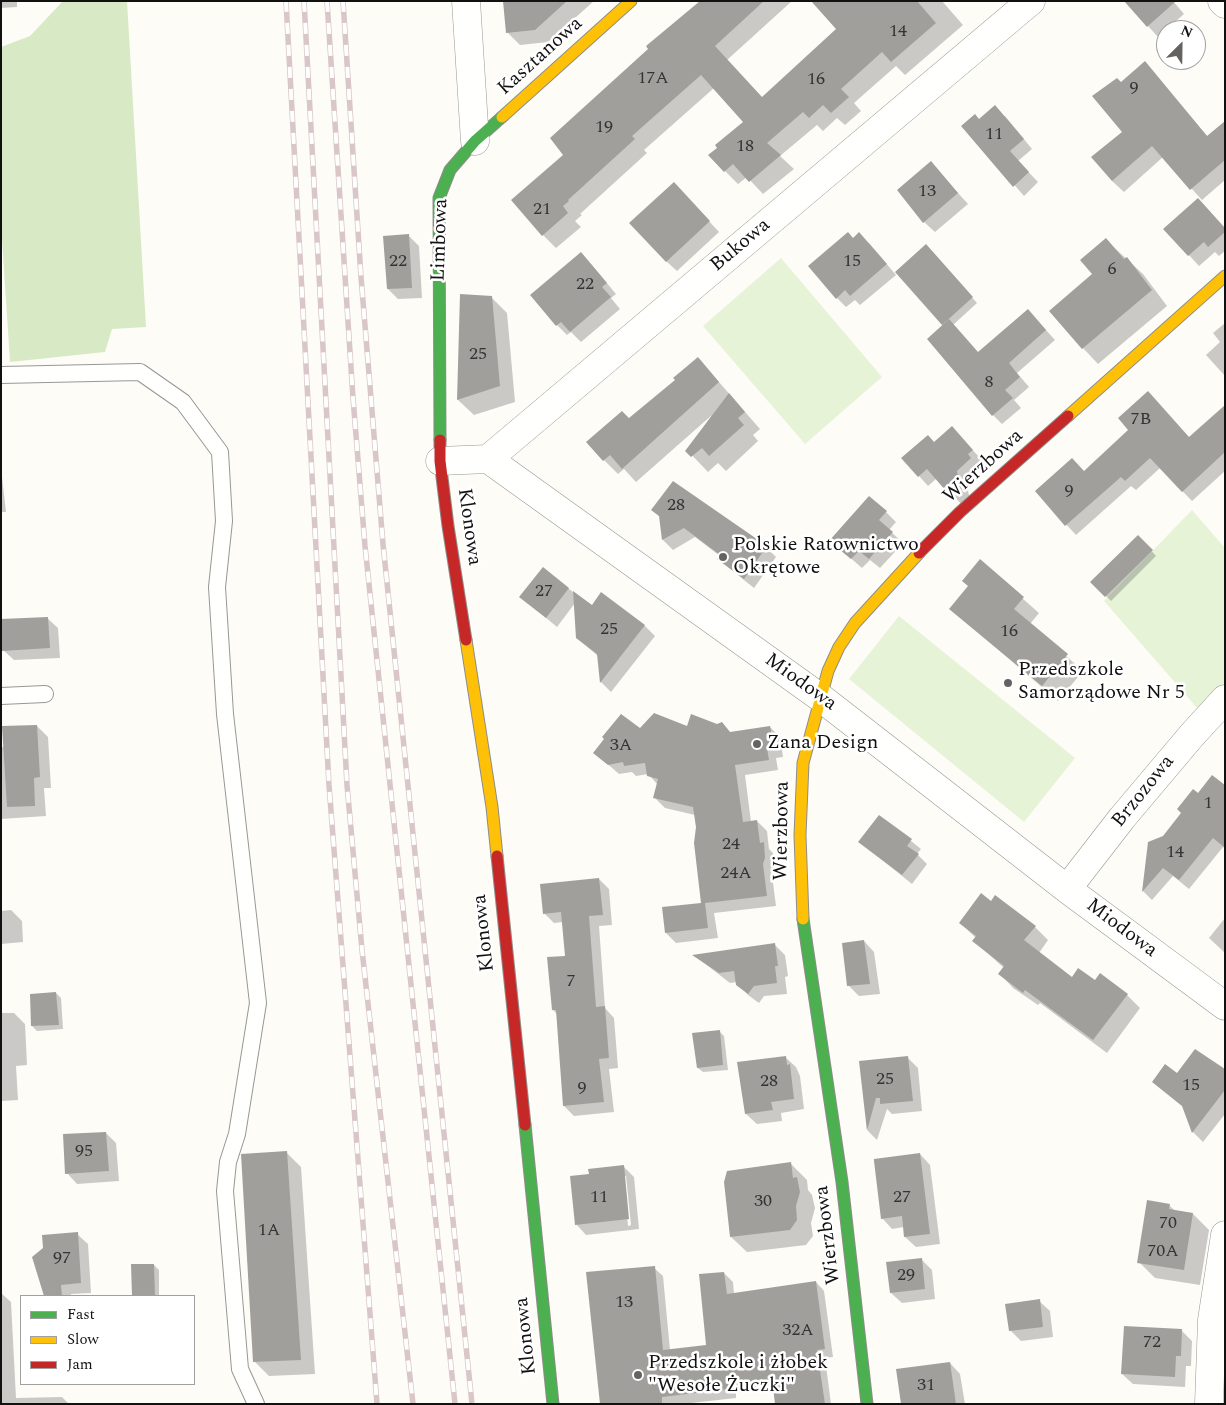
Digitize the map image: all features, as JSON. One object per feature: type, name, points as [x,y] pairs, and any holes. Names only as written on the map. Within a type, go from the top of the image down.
[{"type":"street","points":[[466,1],[475,141]]},
{"type":"street","name":"Kasztanowa","points":[[475,141],[631,1]]},
{"type":"street","name":"Bukowa","points":[[488,459],[1031,1]]},
{"type":"street","points":[[1222,1],[1225,4]]},
{"type":"street","name":"Limbowa","points":[[440,460],[439,198],[450,170],[475,141]]},
{"type":"street","name":"Wierzbowa","points":[[867,1404],[842,1182],[801,908],[800,834],[803,764],[828,670],[839,647],[855,623],[960,512],[1225,276]]},
{"type":"street","points":[[440,460],[488,459]]},
{"type":"street","name":"Miodowa","points":[[488,459],[821,698],[1067,889],[1225,1006]]},
{"type":"street","name":"Klonowa","points":[[440,460],[448,526],[492,807],[552,1404]]},
{"type":"street","name":"Brzozowa","points":[[1067,889],[1135,803],[1225,699]]},
{"type":"street","points":[[1209,1404],[1212,1320],[1225,1235]]},
{"type":"lane","points":[[1,375],[140,372],[183,402],[220,452],[224,521],[217,587],[225,714],[258,1003],[237,1134],[228,1162],[225,1191],[240,1369],[256,1404]]},
{"type":"lane","points":[[1,696],[45,694]]},
{"type":"green space","points":[[63,1],[127,1],[146,327],[112,329],[105,352],[10,362],[1,223],[1,47],[30,36]]},
{"type":"green space","points":[[781,258],[882,377],[805,444],[703,326]]},
{"type":"green space","points":[[1192,510],[1225,548],[1225,683],[1198,709],[1104,601]]},
{"type":"green space","points":[[899,616],[1075,758],[1024,822],[849,679]]},
{"type":"building","points":[[503,1],[567,1],[535,30],[506,33]]},
{"type":"building","points":[[700,1],[764,1],[715,46],[762,97],[836,29],[811,1],[917,1],[936,23],[891,62],[882,52],[841,89],[849,97],[831,113],[823,105],[809,118],[803,112],[767,143],[781,155],[749,182],[733,164],[724,172],[708,155],[717,148],[715,145],[743,122],[701,75],[632,136],[635,139],[568,200],[563,206],[568,213],[542,236],[511,200],[563,155],[550,138],[648,49],[646,46]]},
{"type":"building","points":[[1124,1],[1176,1],[1147,27]]},
{"type":"building","points":[[1145,61],[1207,136],[1225,121],[1225,160],[1190,190],[1152,146],[1112,181],[1091,157],[1122,132],[1092,96],[1117,78],[1121,82]]},
{"type":"building","points":[[995,105],[1024,139],[1010,151],[1029,172],[1013,187],[961,126],[975,114],[979,119]]},
{"type":"building","points":[[931,161],[958,193],[923,223],[897,190]]},
{"type":"building","points":[[674,182],[710,221],[666,262],[629,223]]},
{"type":"building","points":[[1198,198],[1225,228],[1225,232],[1208,247],[1204,242],[1188,256],[1163,229]]},
{"type":"building","points":[[848,232],[853,238],[859,232],[887,264],[850,296],[845,290],[836,299],[808,266]]},
{"type":"building","points":[[409,234],[412,288],[387,289],[383,236]]},
{"type":"building","points":[[1106,238],[1124,259],[1127,257],[1152,290],[1082,349],[1049,311],[1092,274],[1080,260]]},
{"type":"building","points":[[926,244],[973,297],[942,325],[895,272]]},
{"type":"building","points":[[581,252],[607,283],[602,287],[611,297],[570,332],[561,322],[556,326],[530,295]]},
{"type":"building","points":[[460,294],[492,296],[500,386],[457,400]]},
{"type":"building","points":[[1028,309],[1046,330],[1009,363],[1020,377],[1005,390],[1013,398],[992,416],[927,339],[949,319],[978,352]]},
{"type":"building","points":[[698,357],[719,382],[622,469],[610,455],[603,461],[586,442],[622,411],[629,418],[675,380],[673,378]]},
{"type":"building","points":[[1148,391],[1189,437],[1225,405],[1225,452],[1182,492],[1150,458],[1125,481],[1121,477],[1065,526],[1035,491],[1072,458],[1084,471],[1128,430],[1118,418]]},
{"type":"building","points":[[729,393],[745,412],[738,418],[744,425],[709,456],[702,448],[691,457],[685,451]]},
{"type":"building","points":[[952,426],[973,450],[968,454],[971,458],[957,471],[961,491],[952,498],[927,469],[918,477],[901,458],[928,435],[934,442]]},
{"type":"building","points":[[673,481],[767,546],[744,579],[717,559],[720,555],[684,528],[662,540],[659,516],[651,510]]},
{"type":"building","points":[[869,496],[887,511],[879,520],[893,532],[869,559],[859,551],[851,559],[829,541]]},
{"type":"building","points":[[1138,535],[1153,550],[1105,597],[1090,582]]},
{"type":"building","points":[[980,559],[1024,597],[1014,609],[1068,654],[1042,686],[949,609],[968,586],[962,581]]},
{"type":"building","points":[[543,567],[569,588],[546,618],[519,597]]},
{"type":"building","points":[[573,591],[592,605],[601,592],[645,625],[600,683],[597,654],[576,638]]},
{"type":"building","points":[[48,617],[50,648],[2,651],[1,619]]},
{"type":"building","points":[[654,713],[687,726],[691,714],[717,724],[722,722],[730,732],[770,726],[774,747],[767,748],[769,760],[735,765],[743,822],[757,820],[760,843],[764,842],[765,858],[763,864],[767,896],[705,903],[708,928],[665,933],[662,907],[701,903],[694,843],[696,827],[693,807],[653,798],[658,779],[647,776],[645,763],[624,766],[623,762],[608,765],[593,753],[604,739],[602,737],[621,714],[640,728]]},
{"type":"building","points":[[37,725],[40,777],[34,778],[35,806],[7,807],[2,726]]},
{"type":"building","points":[[1212,775],[1225,785],[1225,848],[1213,838],[1179,880],[1163,868],[1142,892],[1148,842],[1163,836],[1181,813],[1177,809],[1193,789],[1198,793]]},
{"type":"building","points":[[879,815],[912,839],[907,846],[919,854],[902,875],[858,842]]},
{"type":"building","points":[[599,878],[603,915],[589,916],[596,1007],[605,1006],[609,1058],[599,1059],[604,1102],[563,1106],[556,1010],[552,1010],[547,957],[565,956],[561,912],[543,914],[540,884]]},
{"type":"building","points":[[981,893],[991,901],[995,895],[1036,926],[1024,940],[1072,977],[1078,968],[1095,980],[1100,973],[1128,994],[1093,1040],[1025,990],[1023,993],[998,974],[1004,966],[972,941],[976,936],[959,923]]},
{"type":"building","points":[[864,940],[870,984],[847,986],[842,943]]},
{"type":"building","points":[[775,943],[778,966],[775,966],[777,983],[754,986],[748,994],[736,985],[734,971],[719,973],[692,955]]},
{"type":"building","points":[[56,992],[59,1025],[31,1026],[30,994]]},
{"type":"building","points":[[720,1030],[723,1065],[697,1068],[692,1033]]},
{"type":"building","points":[[1195,1049],[1225,1069],[1225,1090],[1192,1133],[1182,1106],[1152,1082],[1165,1064],[1177,1073]]},
{"type":"building","points":[[786,1056],[787,1065],[790,1064],[794,1099],[771,1102],[773,1110],[745,1114],[737,1062]]},
{"type":"building","points":[[908,1056],[913,1101],[880,1104],[880,1098],[876,1098],[867,1131],[859,1061]]},
{"type":"building","points":[[106,1132],[109,1171],[65,1174],[63,1134]]},
{"type":"building","points":[[287,1151],[301,1360],[253,1362],[241,1154]]},
{"type":"building","points":[[920,1153],[930,1234],[904,1237],[902,1216],[881,1219],[874,1159]]},
{"type":"building","points":[[791,1162],[793,1178],[797,1177],[800,1192],[796,1206],[797,1220],[790,1230],[730,1237],[724,1182],[727,1171]]},
{"type":"building","points":[[624,1165],[629,1219],[575,1225],[570,1176],[589,1174],[588,1169]]},
{"type":"building","points":[[1147,1200],[1170,1204],[1169,1209],[1193,1213],[1184,1270],[1137,1263]]},
{"type":"building","points":[[78,1232],[81,1283],[61,1285],[62,1295],[44,1295],[32,1257],[43,1248],[42,1235]]},
{"type":"building","points":[[922,1258],[925,1289],[890,1293],[886,1262]]},
{"type":"building","points":[[131,1264],[154,1264],[155,1295],[132,1295]]},
{"type":"building","points":[[655,1266],[663,1350],[706,1345],[699,1274],[724,1272],[727,1294],[816,1281],[825,1349],[817,1350],[825,1404],[775,1404],[772,1379],[728,1385],[729,1389],[662,1397],[662,1404],[600,1404],[586,1272]]},
{"type":"building","points":[[1040,1299],[1043,1327],[1009,1331],[1005,1304]]},
{"type":"building","points":[[1124,1326],[1182,1329],[1181,1356],[1176,1356],[1175,1377],[1121,1374]]},
{"type":"building","points":[[950,1362],[956,1404],[901,1404],[896,1369]]},
{"type":"railway","points":[[286,1],[329,785],[377,1404]]},
{"type":"railway","points":[[304,1],[347,785],[362,950],[413,1404]]},
{"type":"railway","points":[[327,1],[353,398],[365,546],[455,1404]]},
{"type":"railway","points":[[343,1],[361,277],[383,544],[472,1404]]},
{"type":"traffic: fast","points":[[440,440],[439,198],[450,170],[475,141],[502,117]]},
{"type":"traffic: fast","points":[[803,919],[842,1182],[867,1404]]},
{"type":"traffic: fast","points":[[525,1125],[553,1404]]},
{"type":"traffic: slow","points":[[502,117],[631,1]]},
{"type":"traffic: slow","points":[[1068,416],[1225,276]]},
{"type":"traffic: slow","points":[[803,919],[800,835],[803,763],[828,671],[839,647],[855,623],[919,553]]},
{"type":"traffic: slow","points":[[466,640],[492,807],[497,856]]},
{"type":"traffic: jam","points":[[919,553],[960,512],[1068,416]]},
{"type":"traffic: jam","points":[[440,440],[440,461],[448,526],[466,640]]},
{"type":"traffic: jam","points":[[497,856],[525,1125]]},
{"type":"place","name":"Polskie Ratownictwo Okrętowe","points":[[723,557]]},
{"type":"place","name":"Przedszkole Samorządowe Nr 5","points":[[1008,683]]},
{"type":"place","name":"Zana Design","points":[[757,744]]},
{"type":"place","name":"Przedszkole i żłobek \"Wesołe Żuczki\"","points":[[638,1375]]}]
